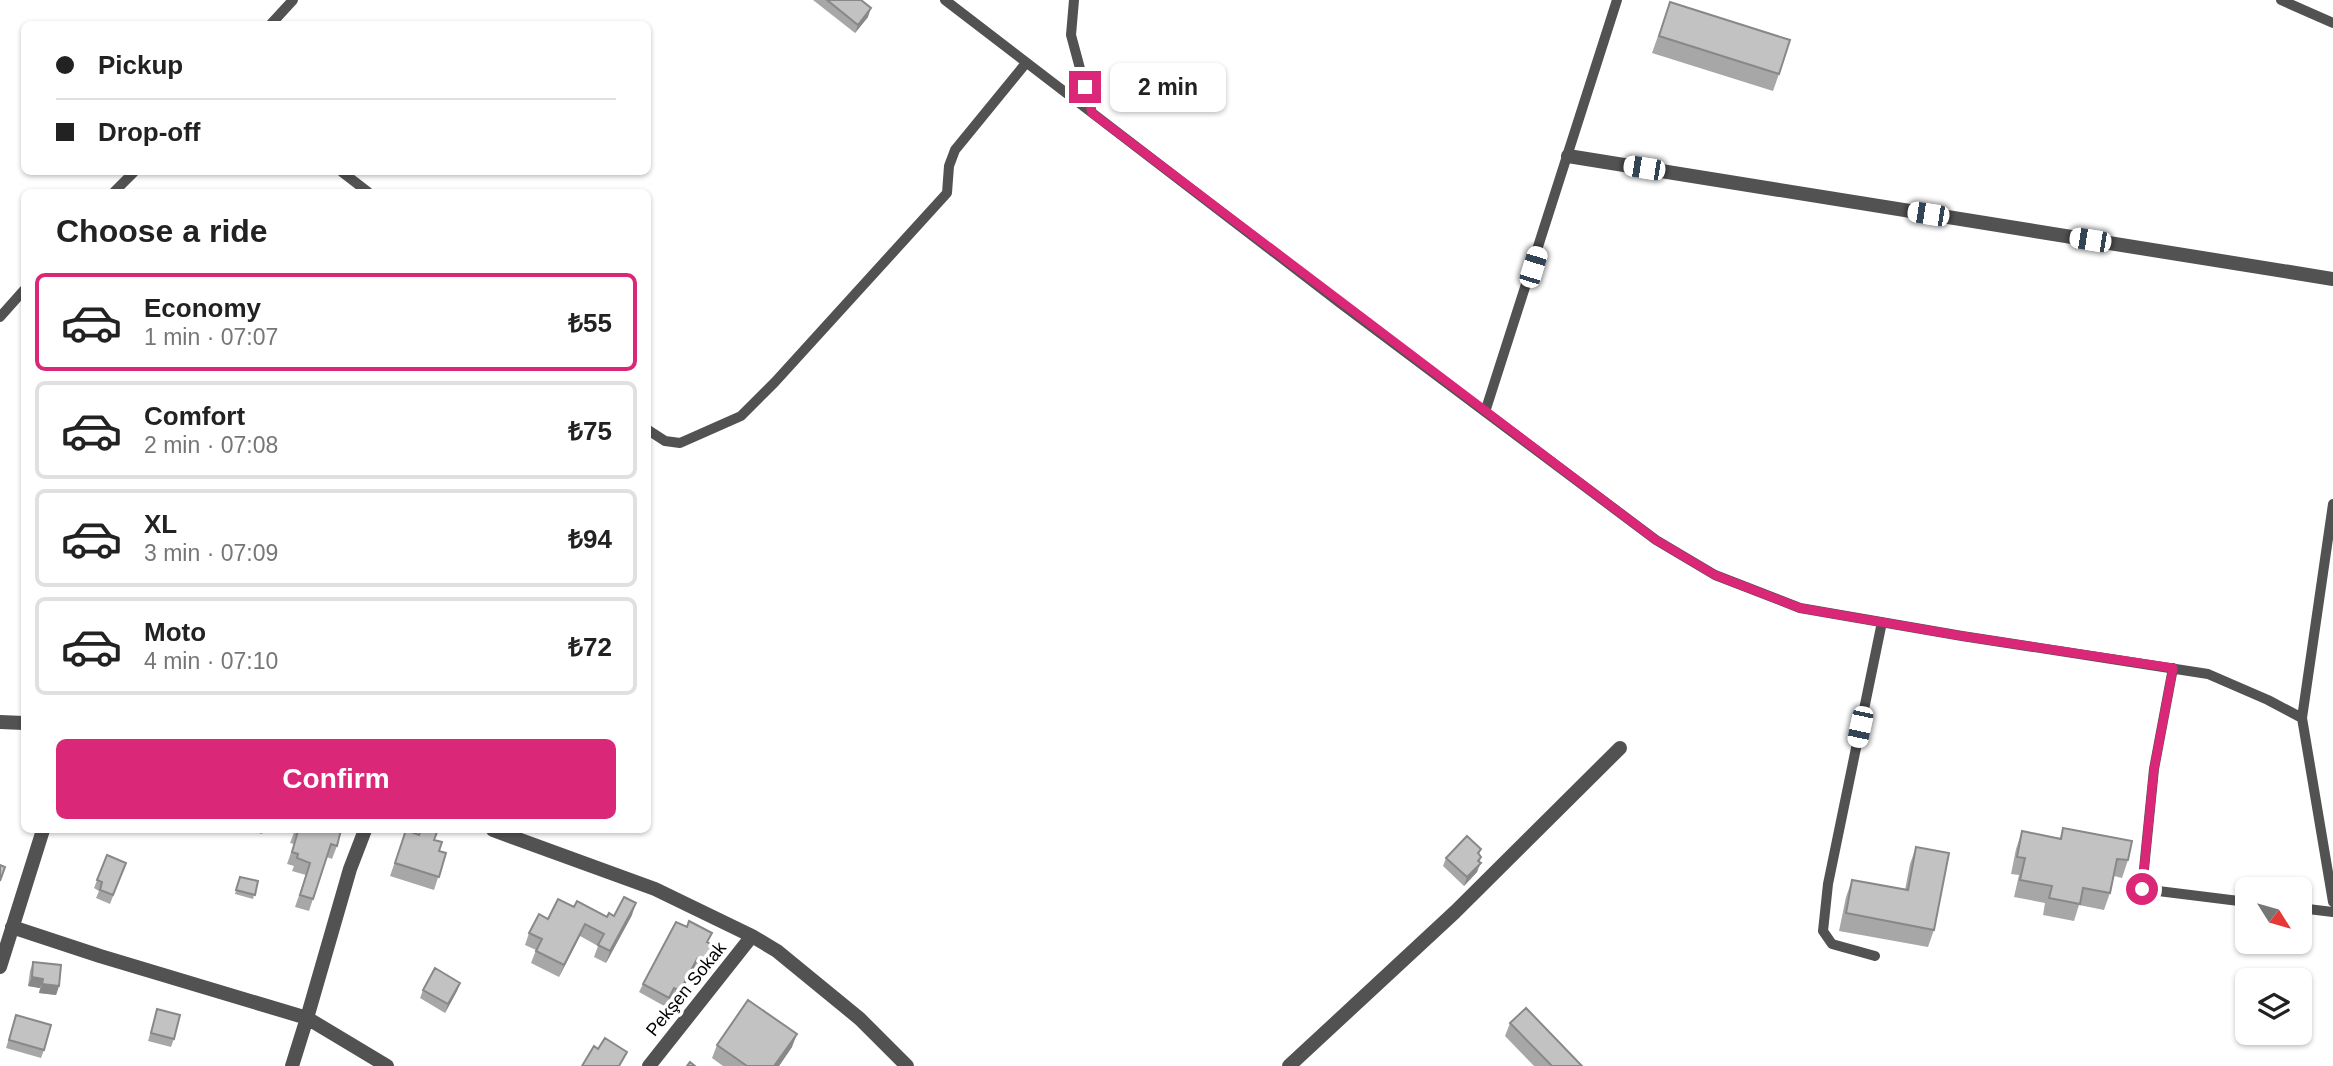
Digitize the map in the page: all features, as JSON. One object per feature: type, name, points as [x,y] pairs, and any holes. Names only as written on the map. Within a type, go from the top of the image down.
[{"type":"street","points":[[1568,156],[2333,279]]},
{"type":"street","points":[[0,722],[21,723]]},
{"type":"street","points":[[1289,1066],[1455,912],[1620,748]]},
{"type":"street","points":[[0,967],[42,833]]},
{"type":"street","points":[[292,1066],[350,869],[364,833]]},
{"type":"street","points":[[502,833],[655,889],[752,936],[777,951],[860,1019],[907,1066]]},
{"type":"street","points":[[12,927],[307,1018],[387,1066]]},
{"type":"street","name":"Pekşen Sokak","points":[[649,1066],[752,936]]},
{"type":"lane","points":[[274,21],[293,0]]},
{"type":"lane","points":[[945,0],[1656,540],[1715,575],[1800,608],[2208,674],[2302,718]]},
{"type":"lane","points":[[1074,0],[1071,35],[1092,113]]},
{"type":"lane","points":[[1485,412],[1618,0]]},
{"type":"lane","points":[[2281,0],[2333,23]]},
{"type":"lane","points":[[651,432],[665,441],[680,443],[741,416],[947,193],[949,166],[955,150],[1026,62]]},
{"type":"lane","points":[[117,189],[131,175]]},
{"type":"lane","points":[[346,175],[364,189]]},
{"type":"lane","points":[[0,317],[21,293]]},
{"type":"lane","points":[[2333,504],[2302,718],[2333,902]]},
{"type":"lane","points":[[1875,956],[1832,944],[1823,931],[1828,884],[1882,622]]},
{"type":"lane","points":[[2173,668],[2154,769],[2142,889],[2235,900]]},
{"type":"lane","points":[[2312,909],[2333,912]]},
{"type":"building","points":[[827,0],[861,0],[871,8],[858,25]]},
{"type":"building","points":[[1670,2],[1790,40],[1779,74],[1659,36]]},
{"type":"building","points":[[2063,828],[2132,841],[2128,860],[2117,859],[2110,893],[2083,888],[2080,904],[2049,898],[2052,886],[2020,880],[2025,858],[2017,857],[2022,831],[2061,839]]},
{"type":"building","points":[[297,833],[340,833],[337,846],[331,844],[313,899],[300,895],[310,863],[297,858],[298,854],[292,852]]},
{"type":"building","points":[[405,833],[437,833],[434,840],[442,842],[439,851],[446,853],[439,877],[395,863]]},
{"type":"building","points":[[1467,836],[1481,849],[1478,861],[1481,863],[1467,877],[1446,858]]},
{"type":"building","points":[[1916,847],[1949,853],[1934,930],[1846,913],[1852,880],[1908,890]]},
{"type":"building","points":[[107,855],[126,863],[113,895],[100,890],[102,882],[97,880]]},
{"type":"building","points":[[0,865],[5,867],[0,881]]},
{"type":"building","points":[[240,877],[258,881],[255,895],[236,890]]},
{"type":"building","points":[[624,897],[636,903],[610,951],[598,945],[604,934],[585,924],[564,965],[536,951],[542,939],[529,933],[539,914],[548,919],[558,899],[574,907],[577,901],[607,917],[609,913],[614,916]]},
{"type":"building","points":[[689,921],[712,933],[707,942],[714,946],[705,963],[697,959],[680,991],[674,988],[669,998],[643,984],[676,922],[687,927]]},
{"type":"building","points":[[33,962],[61,965],[59,986],[42,984],[43,979],[32,977]]},
{"type":"building","points":[[435,968],[460,983],[448,1004],[423,990]]},
{"type":"building","points":[[748,1000],[797,1034],[774,1066],[747,1066],[717,1045]]},
{"type":"building","points":[[1526,1008],[1582,1066],[1552,1066],[1510,1023]]},
{"type":"building","points":[[157,1009],[180,1015],[174,1039],[151,1033]]},
{"type":"building","points":[[16,1015],[51,1025],[44,1050],[9,1040]]},
{"type":"building","points":[[605,1038],[627,1052],[619,1066],[582,1066],[594,1046],[598,1049]]},
{"type":"route","points":[[1085,87],[1092,113],[1656,540],[1715,575],[1800,608],[2173,668],[2154,769],[2142,889]]}]
